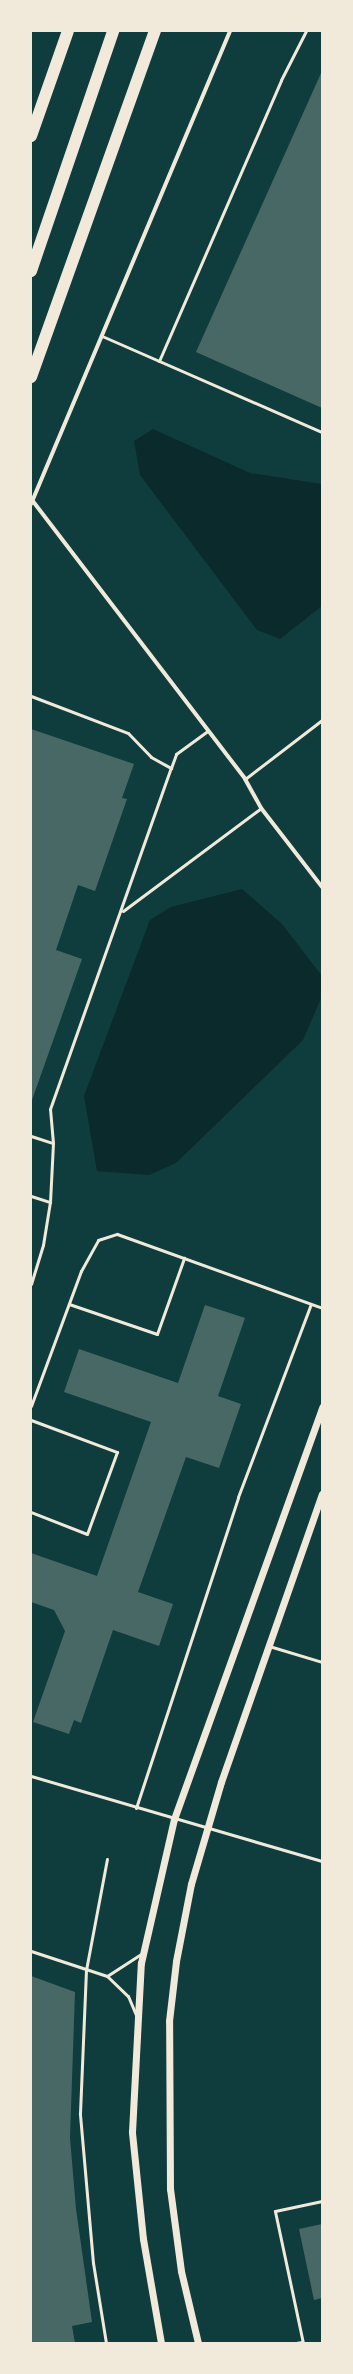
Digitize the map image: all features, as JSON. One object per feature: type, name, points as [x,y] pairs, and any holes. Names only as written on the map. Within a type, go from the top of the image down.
[{"type":"highway","points":[[31,136],[68,31]]},
{"type":"highway","points":[[31,271],[113,31]]},
{"type":"highway","points":[[31,377],[155,31]]},
{"type":"street","points":[[230,31],[32,502],[245,778],[261,808],[322,887]]},
{"type":"street","points":[[160,2343],[143,2240],[132,2132],[137,2017],[143,1952],[174,1819],[322,1407]]},
{"type":"street","points":[[198,2343],[181,2271],[170,2189],[169,2021],[191,1884],[208,1826],[322,1494]]},
{"type":"lane","points":[[158,361],[280,80],[306,31]]},
{"type":"lane","points":[[102,336],[322,432]]},
{"type":"lane","points":[[31,696],[128,733],[151,757],[171,768]]},
{"type":"lane","points":[[245,778],[322,720]]},
{"type":"lane","points":[[31,1284],[43,1245],[50,1202],[53,1143],[50,1109],[123,911],[176,754],[208,731]]},
{"type":"lane","points":[[123,911],[261,808]]},
{"type":"lane","points":[[31,1136],[53,1143]]},
{"type":"lane","points":[[31,1196],[50,1202]]},
{"type":"lane","points":[[31,1406],[69,1304],[98,1240],[117,1234],[322,1308]]},
{"type":"lane","points":[[69,1304],[157,1334],[184,1258]]},
{"type":"lane","points":[[136,1808],[238,1497],[311,1304]]},
{"type":"lane","points":[[31,1420],[117,1452],[87,1534],[31,1512]]},
{"type":"lane","points":[[269,1646],[322,1662]]},
{"type":"lane","points":[[31,1776],[174,1819],[208,1826],[322,1861]]},
{"type":"lane","points":[[106,2343],[93,2263],[80,2113],[86,1970],[107,1859]]},
{"type":"lane","points":[[31,1951],[107,1976],[128,1996],[137,2017]]},
{"type":"lane","points":[[107,1976],[130,1965],[143,1952]]},
{"type":"lane","points":[[296,2343],[303,2342],[274,2211],[322,2201]]},
{"type":"water","points":[[153,429],[250,473],[322,484],[322,606],[280,639],[257,630],[140,475],[134,441]]},
{"type":"water","points":[[242,889],[282,924],[322,976],[322,996],[303,1040],[176,1163],[149,1175],[97,1171],[84,1096],[150,920],[171,907]]},
{"type":"building","points":[[322,71],[322,408],[196,352]]},
{"type":"building","points":[[31,729],[134,764],[122,798],[127,799],[95,891],[78,885],[56,950],[82,959],[32,1100]]},
{"type":"building","points":[[205,1305],[245,1318],[218,1396],[241,1404],[219,1468],[186,1457],[138,1592],[173,1604],[159,1646],[113,1630],[81,1723],[74,1720],[69,1734],[33,1722],[65,1631],[54,1610],[31,1602],[31,1553],[97,1576],[151,1422],[64,1392],[79,1349],[178,1383]]},
{"type":"building","points":[[31,1976],[75,1992],[70,2138],[76,2209],[92,2322],[72,2326],[75,2343],[31,2343]]},
{"type":"building","points":[[322,2224],[322,2298],[314,2300],[299,2229]]}]
